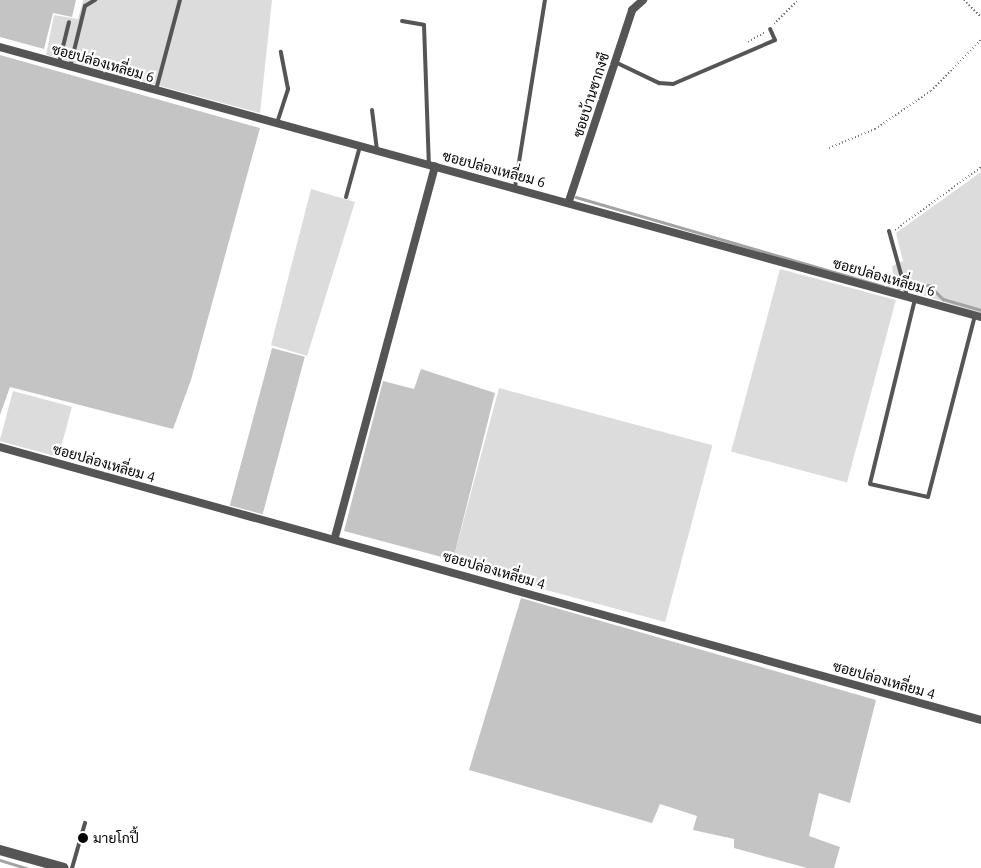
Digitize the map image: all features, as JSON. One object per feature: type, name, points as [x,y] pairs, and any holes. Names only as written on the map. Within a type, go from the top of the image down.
[{"type":"street","name":"ซอยบ้านซากงซี","points":[[569,201],[632,10],[641,1]]},
{"type":"street","name":"ซอยปล่องเหลี่ยม 6","points":[[0,47],[360,146],[569,201],[978,316]]},
{"type":"street","points":[[335,538],[432,165]]},
{"type":"street","name":"ซอยปล่องเหลี่ยม 4","points":[[0,447],[335,538],[981,720]]},
{"type":"street","points":[[0,850],[64,868]]},
{"type":"lane","points":[[70,67],[85,6],[95,0]]},
{"type":"lane","points":[[156,90],[180,0]]},
{"type":"lane","points":[[515,187],[546,0]]},
{"type":"lane","points":[[402,21],[424,26],[432,165]]},
{"type":"lane","points":[[59,63],[68,22]]},
{"type":"lane","points":[[615,62],[659,84],[673,84],[775,40],[770,29]]},
{"type":"lane","points":[[276,123],[288,89],[280,52]]},
{"type":"lane","points":[[372,110],[377,150]]},
{"type":"lane","points":[[346,197],[360,146]]},
{"type":"lane","points":[[890,233],[906,296]]},
{"type":"lane","points":[[915,299],[868,481],[888,489],[928,497],[978,316]]},
{"type":"lane","points":[[72,868],[85,823]]},
{"type":"path","points":[[748,42],[770,29],[798,0]]},
{"type":"path","points":[[964,0],[981,18]]},
{"type":"path","points":[[829,148],[875,129],[931,91],[981,40]]},
{"type":"path","points":[[890,233],[981,167]]},
{"type":"shaded area","points":[[83,0],[272,0],[260,113],[46,55],[54,15],[78,19]]},
{"type":"shaded area","points":[[981,172],[981,314],[895,286],[892,266],[903,261],[896,233]]},
{"type":"shaded area","points":[[311,189],[355,202],[307,356],[271,345]]},
{"type":"shaded area","points":[[780,269],[896,300],[847,483],[731,452]]},
{"type":"shaded area","points":[[499,388],[712,445],[665,622],[452,565]]},
{"type":"shaded area","points":[[13,391],[72,407],[58,457],[0,441]]},
{"type":"building","points":[[0,0],[76,0],[72,17],[53,13],[44,49],[0,37]]},
{"type":"building","points":[[0,55],[260,128],[191,380],[173,429],[10,387],[0,415]]},
{"type":"building","points":[[272,348],[305,357],[263,514],[230,505]]},
{"type":"building","points":[[421,369],[495,393],[453,560],[344,531],[383,381],[414,389]]},
{"type":"building","points":[[521,598],[876,700],[850,803],[819,793],[809,836],[840,847],[834,868],[807,868],[734,848],[734,839],[693,830],[697,816],[660,804],[652,823],[469,770]]},
{"type":"waterway","points":[[576,197],[897,290],[907,284],[929,285],[943,299],[981,310]]},
{"type":"waterway","points":[[0,860],[27,868]]},
{"type":"place","name":"มายโกปี้","points":[[83,838]]}]
